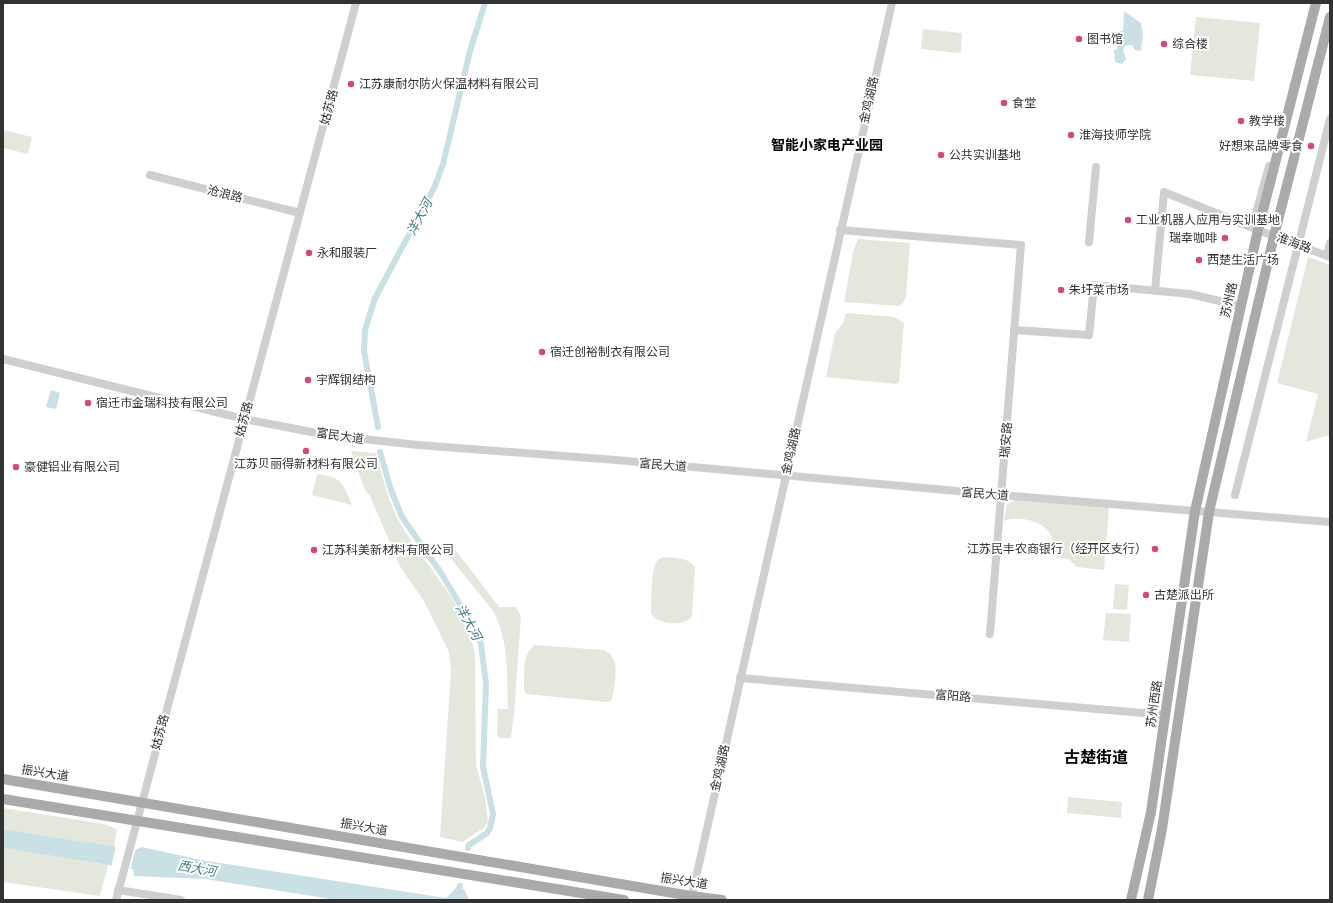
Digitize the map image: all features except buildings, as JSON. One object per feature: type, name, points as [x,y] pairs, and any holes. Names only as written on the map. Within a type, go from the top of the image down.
[{"type":"main road","name":"苏州路","points":[[1195,511],[1258,230],[1316,3]]},
{"type":"main road","points":[[1148,900],[1162,829],[1209,512],[1274,236],[1330,16]]},
{"type":"main road","name":"苏州西路","points":[[1131,900],[1151,812],[1195,511]]},
{"type":"main road","name":"振兴大道","points":[[3,779],[691,898],[722,900]]},
{"type":"main road","points":[[3,799],[624,900]]},
{"type":"street","name":"姑苏路","points":[[118,890],[356,3]]},
{"type":"street","name":"金鸡湖路","points":[[691,898],[892,3]]},
{"type":"street","points":[[1235,495],[1330,119]]},
{"type":"street","points":[[1240,223],[1250,223],[1256,218],[1270,162],[1283,132]]},
{"type":"street","points":[[1089,242],[1096,167]]},
{"type":"street","name":"沧浪路","points":[[150,175],[300,213]]},
{"type":"street","name":"淮海路","points":[[1155,290],[1164,192],[1240,223],[1328,256]]},
{"type":"street","name":"瑞安路","points":[[840,230],[1021,245],[990,634]]},
{"type":"street","points":[[1328,256],[1330,243]]},
{"type":"street","points":[[1014,330],[1089,335],[1094,285],[1190,294],[1240,306]]},
{"type":"street","name":"富民大道","points":[[3,359],[244,418],[327,435],[418,445],[616,460],[1001,495],[1330,522]]},
{"type":"street","name":"富阳路","points":[[740,678],[1166,715]]},
{"type":"street","points":[[116,900],[118,890],[181,900]]},
{"type":"shaded area","points":[[1196,17],[1260,23],[1254,81],[1190,75]]},
{"type":"shaded area","points":[[923,29],[962,33],[961,51],[959,53],[921,49]]},
{"type":"shaded area","points":[[3,130],[32,137],[28,154],[3,148]]},
{"type":"shaded area","points":[[858,239],[910,243],[906,296],[903,303],[899,306],[844,302],[853,252]]},
{"type":"shaded area","points":[[1308,257],[1330,265],[1330,435],[1306,442],[1318,394],[1277,383]]},
{"type":"shaded area","points":[[846,313],[894,317],[904,323],[899,382],[896,384],[826,377],[835,333],[843,323]]},
{"type":"shaded area","points":[[351,451],[376,453],[387,492],[398,519],[455,604],[471,637],[475,655],[476,765],[485,797],[488,822],[484,828],[462,842],[440,837],[451,671],[449,652],[424,601],[401,568],[370,496],[364,488]]},
{"type":"shaded area","points":[[317,474],[332,477],[340,482],[352,505],[312,495]]},
{"type":"shaded area","points":[[1017,499],[1109,507],[1104,570],[1077,567],[1069,559],[1057,558],[1050,533],[1039,524],[1021,519],[1004,521],[1007,504]]},
{"type":"shaded area","points":[[454,548],[499,607],[516,607],[521,616],[511,738],[500,738],[497,736],[498,709],[508,709],[505,648],[499,624],[494,612],[447,554]]},
{"type":"shaded area","points":[[664,557],[689,561],[695,567],[692,616],[689,620],[684,622],[666,622],[655,618],[651,614],[653,572],[657,561]]},
{"type":"shaded area","points":[[1115,584],[1129,585],[1127,610],[1113,609]]},
{"type":"shaded area","points":[[1106,613],[1131,614],[1129,642],[1103,640]]},
{"type":"shaded area","points":[[535,645],[603,650],[609,653],[613,658],[616,672],[612,700],[607,702],[526,694],[524,690],[524,672],[526,659],[531,649]]},
{"type":"shaded area","points":[[1068,797],[1122,802],[1121,818],[1067,813]]},
{"type":"shaded area","points":[[3,808],[104,824],[117,829],[114,847],[3,829]]},
{"type":"shaded area","points":[[3,848],[108,865],[100,896],[3,882]]},
{"type":"water","points":[[1124,11],[1141,23],[1143,35],[1141,51],[1135,50],[1132,45],[1125,46],[1123,50],[1126,59],[1122,64],[1115,62],[1114,50],[1117,50],[1116,41],[1119,41],[1119,31],[1123,31]]},
{"type":"water","points":[[51,390],[60,393],[56,409],[46,407]]},
{"type":"water","name":"西大河","points":[[3,829],[135,850],[142,847],[201,860],[446,898],[457,887],[464,889],[469,900],[337,900],[205,879],[134,876],[133,869],[3,848]]},
{"type":"pier","points":[[116,845],[136,847],[130,871],[111,868]]},
{"type":"waterway","name":"洋大河","points":[[378,427],[364,351],[365,330],[375,298],[435,186],[443,164],[470,51],[485,3]]},
{"type":"waterway","name":"洋大河","points":[[380,452],[391,490],[402,517],[441,573],[476,631],[481,644],[486,684],[483,767],[493,814],[490,828],[487,833],[469,845],[468,848]]},
{"type":"waterway","name":"洋大河","points":[[455,900],[460,886]]},
{"type":"place","name":"图书馆","points":[[1079,39]]},
{"type":"place","name":"综合楼","points":[[1164,44]]},
{"type":"place","name":"江苏康耐尔防火保温材料有限公司","points":[[351,84]]},
{"type":"place","name":"食堂","points":[[1004,103]]},
{"type":"place","name":"教学楼","points":[[1241,121]]},
{"type":"place","name":"淮海技师学院","points":[[1071,135]]},
{"type":"place","name":"好想来品牌零食","points":[[1311,146]]},
{"type":"place","name":"公共实训基地","points":[[941,155]]},
{"type":"place","name":"工业机器人应用与实训基地","points":[[1128,220]]},
{"type":"place","name":"瑞幸咖啡","points":[[1225,238]]},
{"type":"place","name":"永和服装厂","points":[[309,253]]},
{"type":"place","name":"西楚生活广场","points":[[1199,260]]},
{"type":"place","name":"朱圩菜市场","points":[[1061,290]]},
{"type":"place","name":"宿迁创裕制衣有限公司","points":[[542,352]]},
{"type":"place","name":"宇辉钢结构","points":[[308,380]]},
{"type":"place","name":"宿迁市金瑞科技有限公司","points":[[88,403]]},
{"type":"place","name":"江苏贝丽得新材料有限公司","points":[[306,451]]},
{"type":"place","name":"豪健铝业有限公司","points":[[16,467]]},
{"type":"place","name":"江苏民丰农商银行（经开区支行）","points":[[1155,549]]},
{"type":"place","name":"江苏科美新材料有限公司","points":[[314,550]]},
{"type":"place","name":"古楚派出所","points":[[1146,595]]},
{"type":"district","name":"智能小家电产业园","points":[[827,145]]},
{"type":"district","name":"古楚街道","points":[[1096,757]]}]
